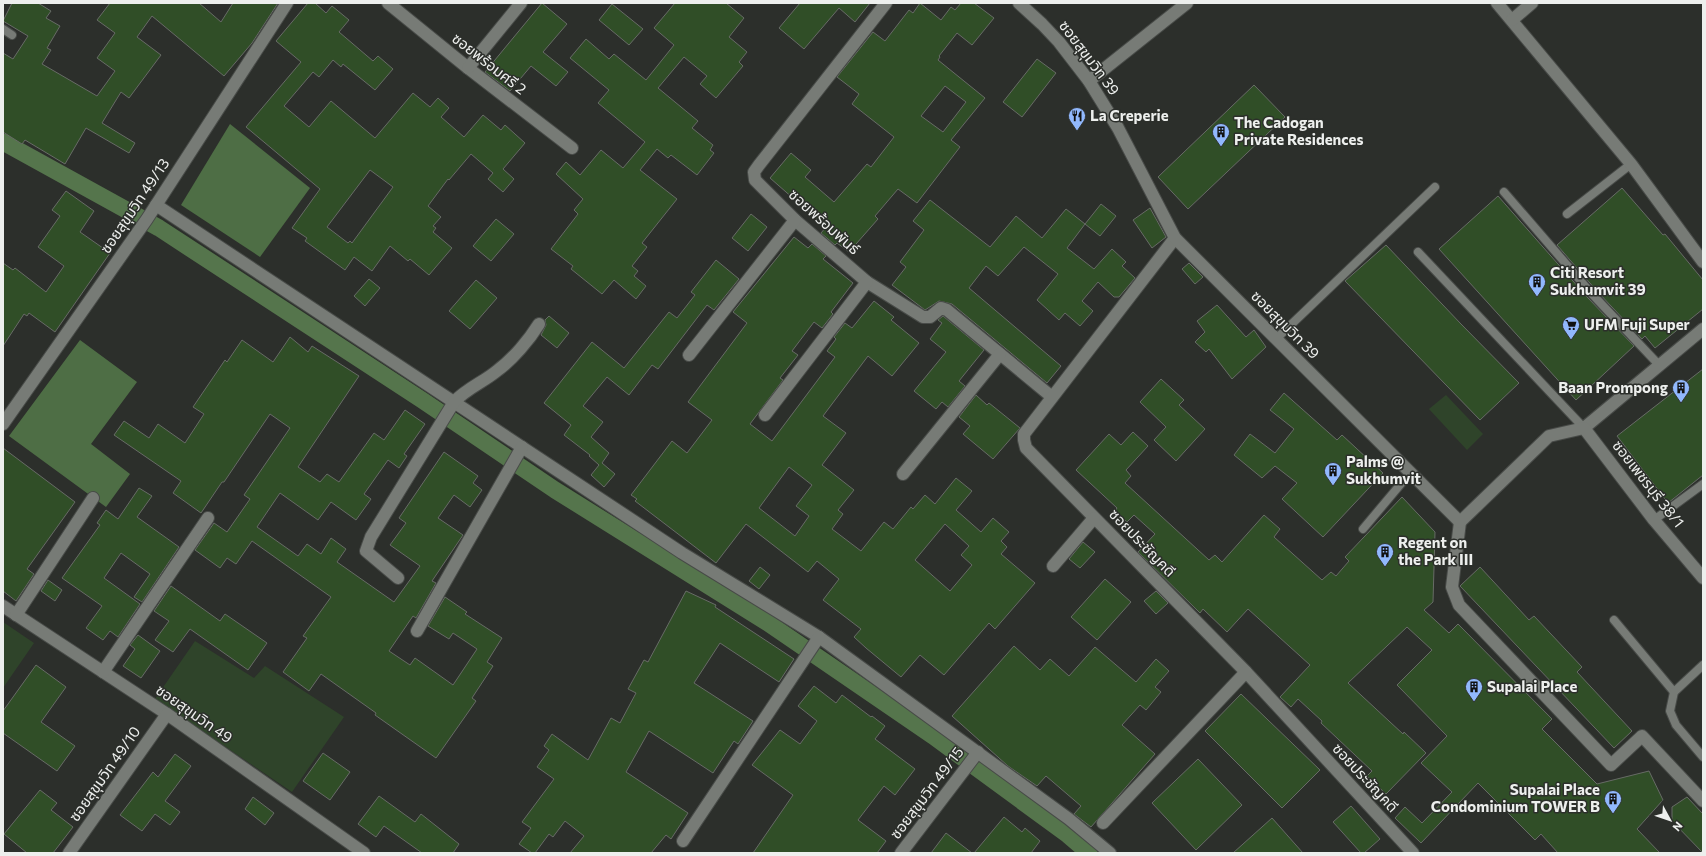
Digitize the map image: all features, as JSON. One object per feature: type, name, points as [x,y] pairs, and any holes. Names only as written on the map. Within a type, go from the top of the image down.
[{"type":"street","name":"ซอยสุขุมวิท 49/13","points":[[3,424],[156,205],[287,3]]},
{"type":"street","name":"ซอยพร้อมศรี 2","points":[[388,3],[468,68],[572,148]]},
{"type":"street","points":[[468,68],[521,3]]},
{"type":"street","name":"ซอยพร้อมพันธ์","points":[[886,3],[810,98],[754,172],[755,180],[795,220],[868,282],[922,317],[930,316],[941,308],[947,310],[1052,397]]},
{"type":"street","name":"ซอยสุขุมวิท 39","points":[[1019,3],[1059,42],[1089,81],[1118,128],[1175,238],[1460,522]]},
{"type":"street","points":[[1497,3],[1631,164],[1703,262]]},
{"type":"street","points":[[1512,20],[1532,3]]},
{"type":"street","points":[[1089,81],[1180,5]]},
{"type":"street","points":[[156,205],[682,553],[819,637],[1069,819],[1110,853]]},
{"type":"street","points":[[689,355],[795,220]]},
{"type":"street","name":"ซอยประชัญคดี","points":[[1175,238],[1024,434],[1026,448],[1246,672],[1413,853]]},
{"type":"street","points":[[765,415],[868,282]]},
{"type":"street","points":[[398,578],[366,551],[371,537],[454,402],[463,392],[499,370],[531,336],[538,324]]},
{"type":"street","points":[[1703,329],[1584,428],[1549,436],[1460,522],[1452,587],[1459,605],[1611,765],[1642,736],[1703,801]]},
{"type":"street","points":[[903,474],[1000,354]]},
{"type":"street","name":"ซอยเพชรบุรี 38/1","points":[[1584,428],[1654,520],[1703,578]]},
{"type":"street","points":[[416,631],[522,447]]},
{"type":"street","points":[[16,615],[93,498]]},
{"type":"street","points":[[103,672],[208,518]]},
{"type":"street","points":[[1053,566],[1094,518]]},
{"type":"street","name":"ซอยสุขุมวิท 49","points":[[3,606],[168,714],[364,853]]},
{"type":"street","points":[[683,841],[819,637]]},
{"type":"street","points":[[1103,823],[1246,672]]},
{"type":"street","name":"ซอยสุขุมวิท 49/10","points":[[69,853],[168,714]]},
{"type":"street","name":"ซอยสุขุมวิท 49/15","points":[[901,853],[978,752]]},
{"type":"lane","points":[[3,29],[12,35]]},
{"type":"lane","points":[[1567,214],[1631,164]]},
{"type":"lane","points":[[1276,339],[1435,187]]},
{"type":"lane","points":[[1504,192],[1592,294],[1660,366]]},
{"type":"lane","points":[[1418,252],[1584,428]]},
{"type":"lane","points":[[1363,529],[1410,473]]},
{"type":"lane","points":[[1654,520],[1703,484]]},
{"type":"lane","points":[[1614,620],[1674,692]]},
{"type":"lane","points":[[1703,666],[1674,692],[1670,711],[1676,725],[1703,757]]},
{"type":"green space","points":[[230,124],[310,188],[260,257],[181,205]]},
{"type":"green space","points":[[80,340],[137,382],[91,444],[130,474],[106,507],[9,436]]},
{"type":"green space","points":[[1446,395],[1483,434],[1467,450],[1429,409]]},
{"type":"green space","points":[[3,622],[34,643],[3,688]]},
{"type":"green space","points":[[195,641],[254,678],[265,666],[344,717],[292,792],[155,699]]},
{"type":"building","points":[[12,3],[38,3],[51,11],[46,18],[60,26],[47,48],[51,50],[42,64],[97,96],[115,71],[97,58],[115,33],[97,20],[110,3],[199,3],[221,22],[233,3],[278,3],[252,43],[224,76],[152,16],[137,37],[161,55],[129,98],[121,92],[102,123],[135,143],[129,153],[86,128],[65,164],[25,140],[22,144],[3,132],[3,53],[13,59],[28,36],[3,21]]},
{"type":"building","points":[[308,3],[315,3],[326,13],[332,6],[349,20],[339,32],[373,61],[378,56],[393,69],[375,90],[343,64],[341,67],[333,60],[319,77],[313,72],[284,106],[309,127],[331,101],[375,138],[413,93],[430,107],[438,98],[449,108],[441,117],[464,137],[483,115],[501,130],[505,125],[525,143],[503,169],[514,179],[503,192],[488,179],[493,173],[471,154],[449,180],[448,179],[428,206],[441,217],[433,226],[436,228],[433,232],[452,248],[429,275],[410,259],[408,261],[390,246],[372,271],[354,257],[345,270],[305,241],[307,238],[292,228],[320,189],[246,127],[301,62],[276,41]],"holes":[[[370,170],[393,187],[352,243],[350,241],[348,243],[327,227]]]},
{"type":"building","points":[[542,3],[567,24],[543,52],[568,72],[556,86],[531,66],[510,91],[485,72]]},
{"type":"building","points":[[675,3],[726,3],[744,18],[729,37],[747,52],[739,62],[743,66],[716,98],[700,84],[707,76],[684,57],[658,88],[698,121],[692,128],[713,145],[710,150],[714,153],[697,175],[671,155],[668,158],[657,149],[640,170],[677,199],[642,243],[647,247],[632,266],[638,271],[634,276],[646,286],[636,299],[614,280],[602,294],[571,269],[573,266],[551,249],[578,214],[574,210],[583,199],[556,174],[566,162],[580,175],[601,150],[623,168],[645,142],[598,103],[609,90],[570,58],[586,39],[609,59],[614,54],[646,80],[674,45],[654,28]]},
{"type":"building","points":[[800,3],[870,3],[855,22],[839,8],[804,49],[779,28]]},
{"type":"building","points":[[920,3],[941,20],[951,7],[955,10],[961,3],[974,3],[994,18],[972,45],[957,33],[939,56],[940,57],[938,60],[985,98],[951,140],[960,147],[917,203],[898,189],[875,216],[878,219],[849,252],[837,243],[835,245],[821,233],[826,227],[770,178],[791,153],[811,170],[805,177],[834,202],[867,164],[871,167],[894,137],[852,104],[859,94],[837,77],[873,32],[885,41],[909,10],[913,13]],"holes":[[[945,86],[966,102],[943,132],[921,116]]]},
{"type":"building","points":[[612,4],[643,29],[629,45],[599,20]]},
{"type":"building","points":[[1037,59],[1056,73],[1022,117],[1003,102]]},
{"type":"building","name":"The Cadogan Private Residences","points":[[1254,85],[1285,117],[1188,209],[1158,177]]},
{"type":"building","points":[[1622,188],[1663,235],[1665,234],[1703,280],[1703,309],[1655,348],[1645,336],[1642,339],[1596,290],[1557,245]]},
{"type":"building","points":[[66,191],[94,211],[80,232],[110,253],[55,332],[29,313],[27,316],[24,314],[3,346],[3,263],[13,270],[15,268],[46,292],[64,266],[38,247],[60,216],[52,210]]},
{"type":"building","name":"Citi Resort Sukhumvit 39","points":[[1498,196],[1588,298],[1634,346],[1576,400],[1439,249]]},
{"type":"building","points":[[930,200],[990,247],[1016,216],[1042,238],[1066,209],[1085,224],[1067,248],[1094,269],[1112,249],[1126,262],[1122,266],[1135,278],[1119,297],[1114,297],[1098,282],[1082,301],[1093,311],[1080,326],[1065,313],[1059,320],[1037,300],[1058,274],[1024,247],[998,276],[986,266],[969,288],[1061,366],[1047,383],[952,304],[939,301],[925,310],[892,285],[906,267],[900,262],[924,230],[913,221]]},
{"type":"building","points":[[1101,204],[1116,216],[1100,236],[1085,224]]},
{"type":"building","points":[[1150,208],[1166,237],[1152,248],[1133,220]]},
{"type":"building","points":[[751,214],[767,227],[748,251],[732,238]]},
{"type":"building","points":[[496,219],[514,234],[491,261],[473,246]]},
{"type":"building","points":[[794,237],[808,248],[812,244],[826,256],[823,259],[853,283],[831,312],[833,314],[822,328],[814,322],[792,351],[798,355],[780,378],[783,380],[750,424],[772,441],[835,357],[827,351],[836,339],[834,337],[845,323],[852,328],[874,301],[894,317],[891,320],[919,343],[892,376],[868,356],[823,416],[846,433],[822,465],[854,490],[838,510],[843,514],[832,529],[861,551],[884,522],[893,529],[911,507],[913,509],[925,495],[935,504],[956,478],[972,491],[956,510],[981,532],[993,518],[1009,532],[1001,541],[1007,547],[1001,554],[1035,583],[995,629],[989,623],[944,675],[920,655],[901,677],[866,648],[854,637],[861,629],[823,600],[839,579],[817,561],[808,572],[746,524],[716,563],[635,501],[637,499],[631,495],[672,441],[687,453],[712,420],[688,402],[747,323],[733,312]],"holes":[[[789,467],[812,485],[796,506],[809,516],[795,536],[759,508]],[[945,524],[969,546],[961,555],[972,565],[950,591],[915,560]]]},
{"type":"building","points":[[1386,245],[1519,383],[1480,420],[1345,281]]},
{"type":"building","points":[[716,260],[739,279],[714,310],[707,305],[658,369],[652,365],[629,395],[607,377],[583,406],[603,422],[591,437],[609,453],[602,463],[615,474],[604,487],[591,475],[599,465],[589,456],[590,455],[564,435],[571,425],[544,403],[592,342],[624,368],[669,312],[677,318],[695,295],[691,292]]},
{"type":"building","points":[[1189,263],[1203,277],[1195,284],[1182,269]]},
{"type":"building","points":[[369,279],[380,288],[365,306],[354,296]]},
{"type":"building","points":[[476,280],[497,298],[470,329],[449,311]]},
{"type":"building","points":[[1217,305],[1246,337],[1254,330],[1266,347],[1232,379],[1209,349],[1206,352],[1195,342],[1205,332],[1197,321]]},
{"type":"building","points":[[549,316],[569,333],[557,348],[541,335],[546,325],[545,320]]},
{"type":"building","points":[[943,316],[984,350],[959,381],[965,386],[948,407],[942,402],[936,409],[914,391],[946,352],[930,339],[942,323],[938,320]]},
{"type":"building","points":[[290,337],[308,352],[312,346],[359,376],[298,467],[320,482],[327,474],[339,482],[374,433],[384,440],[405,410],[425,424],[404,454],[407,456],[399,468],[388,460],[364,494],[371,499],[356,520],[331,502],[318,520],[280,493],[257,527],[298,556],[307,544],[321,554],[331,538],[346,549],[337,562],[394,602],[420,566],[390,545],[406,523],[399,518],[444,452],[478,476],[473,483],[482,490],[470,507],[454,495],[438,518],[463,535],[432,581],[436,583],[416,618],[413,616],[389,651],[410,665],[415,658],[453,685],[477,649],[453,633],[449,639],[428,626],[445,597],[467,612],[465,614],[502,638],[487,662],[493,666],[472,698],[476,701],[436,758],[375,715],[376,713],[321,674],[309,691],[283,672],[307,638],[303,636],[331,597],[252,541],[236,564],[227,558],[220,568],[195,550],[214,523],[227,532],[250,499],[244,495],[290,428],[270,414],[201,513],[173,493],[181,481],[114,435],[124,421],[149,438],[158,424],[185,443],[204,414],[193,407],[225,360],[227,362],[242,340],[273,362]]},
{"type":"building","name":"Baan Prompong","points":[[1703,369],[1703,475],[1668,503],[1617,436]]},
{"type":"building","points":[[1161,379],[1184,400],[1179,405],[1205,429],[1176,461],[1154,440],[1166,427],[1140,402]]},
{"type":"building","points":[[1284,393],[1337,440],[1342,435],[1383,473],[1323,537],[1282,499],[1297,483],[1275,466],[1262,478],[1234,455],[1250,434],[1275,453],[1294,429],[1270,410]]},
{"type":"building","points":[[976,395],[987,405],[989,403],[1020,428],[993,459],[963,434],[970,426],[959,417]]},
{"type":"building","points":[[1133,432],[1148,446],[1126,470],[1131,476],[1125,483],[1209,560],[1215,555],[1222,562],[1264,515],[1280,529],[1274,537],[1322,580],[1331,572],[1336,576],[1349,561],[1345,557],[1402,497],[1435,532],[1433,602],[1424,610],[1449,633],[1458,624],[1552,719],[1542,729],[1597,784],[1649,771],[1663,800],[1637,829],[1660,853],[1558,853],[1541,834],[1535,840],[1478,783],[1421,843],[1395,818],[1405,807],[1422,823],[1452,792],[1421,763],[1447,736],[1397,685],[1432,650],[1407,627],[1348,683],[1403,734],[1404,732],[1426,753],[1386,794],[1367,776],[1372,771],[1298,699],[1291,707],[1280,697],[1310,665],[1248,609],[1227,632],[1203,609],[1200,613],[1138,552],[1155,534],[1134,515],[1127,522],[1115,511],[1117,508],[1076,470],[1109,434],[1121,445]]},
{"type":"building","points":[[3,448],[75,502],[27,569],[34,574],[16,601],[3,591]]},
{"type":"building","points":[[139,488],[152,496],[137,517],[179,547],[142,602],[134,597],[150,574],[121,553],[104,578],[140,604],[118,637],[110,631],[103,640],[86,628],[102,606],[62,578],[100,525],[97,523],[106,510],[118,519]]},
{"type":"building","points":[[1083,542],[1095,552],[1080,568],[1069,559]]},
{"type":"building","points":[[760,567],[770,575],[759,589],[749,581]]},
{"type":"building","points":[[1480,567],[1529,620],[1534,616],[1582,667],[1577,672],[1632,731],[1614,748],[1460,586]]},
{"type":"building","points":[[1105,579],[1131,602],[1097,640],[1071,617]]},
{"type":"building","points":[[48,580],[62,590],[55,601],[41,591]]},
{"type":"building","points":[[171,586],[220,621],[225,614],[267,643],[248,670],[190,629],[173,652],[155,640],[169,621],[154,611]]},
{"type":"building","points":[[686,591],[716,605],[715,607],[794,659],[779,682],[720,643],[694,683],[753,721],[738,744],[734,741],[713,773],[649,731],[626,772],[688,813],[671,839],[666,835],[651,853],[570,853],[584,836],[565,821],[553,837],[549,834],[535,853],[532,853],[519,844],[531,828],[522,822],[554,779],[537,767],[549,750],[544,746],[552,734],[588,760],[611,718],[620,723],[636,693],[628,689],[644,660],[648,662]]},
{"type":"building","points":[[1156,591],[1168,603],[1156,614],[1144,601]]},
{"type":"building","points":[[138,635],[160,651],[141,678],[123,666],[135,649],[130,645]]},
{"type":"building","points":[[1014,646],[1040,670],[1050,659],[1069,676],[1095,647],[1136,682],[1156,659],[1169,671],[1155,687],[1161,692],[1146,710],[1140,705],[1122,725],[1155,754],[1091,827],[1074,814],[1081,806],[1046,776],[1037,786],[1008,766],[952,716]]},
{"type":"building","points":[[36,665],[66,687],[41,722],[75,746],[57,771],[3,733],[3,711]]},
{"type":"building","points":[[814,686],[836,703],[842,695],[885,726],[875,739],[915,769],[895,795],[884,786],[858,820],[886,841],[877,853],[753,853],[793,795],[752,765],[780,730],[800,744],[817,721],[798,706]]},
{"type":"building","points":[[1241,694],[1320,770],[1282,808],[1205,731]]},
{"type":"building","points":[[323,753],[350,772],[330,800],[303,781]]},
{"type":"building","points":[[175,754],[191,766],[165,801],[180,812],[170,825],[155,814],[142,831],[120,815],[153,772],[158,777]]},
{"type":"building","points":[[1198,759],[1242,805],[1196,850],[1152,803]]},
{"type":"building","points":[[40,790],[57,803],[51,810],[73,827],[53,853],[27,853],[4,834]]},
{"type":"building","points":[[379,796],[415,822],[421,814],[459,844],[453,853],[422,853],[384,826],[376,837],[358,824]]},
{"type":"building","points":[[253,797],[274,813],[265,825],[245,809]]},
{"type":"building","points":[[1687,797],[1703,814],[1703,853],[1672,821],[1672,807]]},
{"type":"building","points":[[1351,806],[1380,839],[1364,853],[1361,853],[1333,822]]},
{"type":"building","points":[[1004,817],[1022,832],[1025,828],[1040,841],[1031,853],[974,853]]},
{"type":"building","points":[[1272,818],[1303,853],[1233,853]]},
{"type":"building","points":[[946,833],[972,853],[931,853]]},
{"type":"waterway","points":[[3,142],[159,228],[422,400],[555,490],[768,623],[933,736],[1068,835],[1089,853]]},
{"type":"place","name":"La Creperie","points":[[1077,131]]},
{"type":"place","name":"The Cadogan Private Residences","points":[[1221,147]]},
{"type":"place","name":"Citi Resort Sukhumvit 39","points":[[1537,297]]},
{"type":"place","name":"UFM Fuji Super","points":[[1571,340]]},
{"type":"place","name":"Baan Prompong","points":[[1681,403]]},
{"type":"place","name":"Palms @ Sukhumvit","points":[[1333,486]]},
{"type":"place","name":"Regent on the Park III","points":[[1385,567]]},
{"type":"place","name":"Supalai Place","points":[[1474,702]]},
{"type":"place","name":"Supalai Place Condominium TOWER B","points":[[1613,814]]}]
